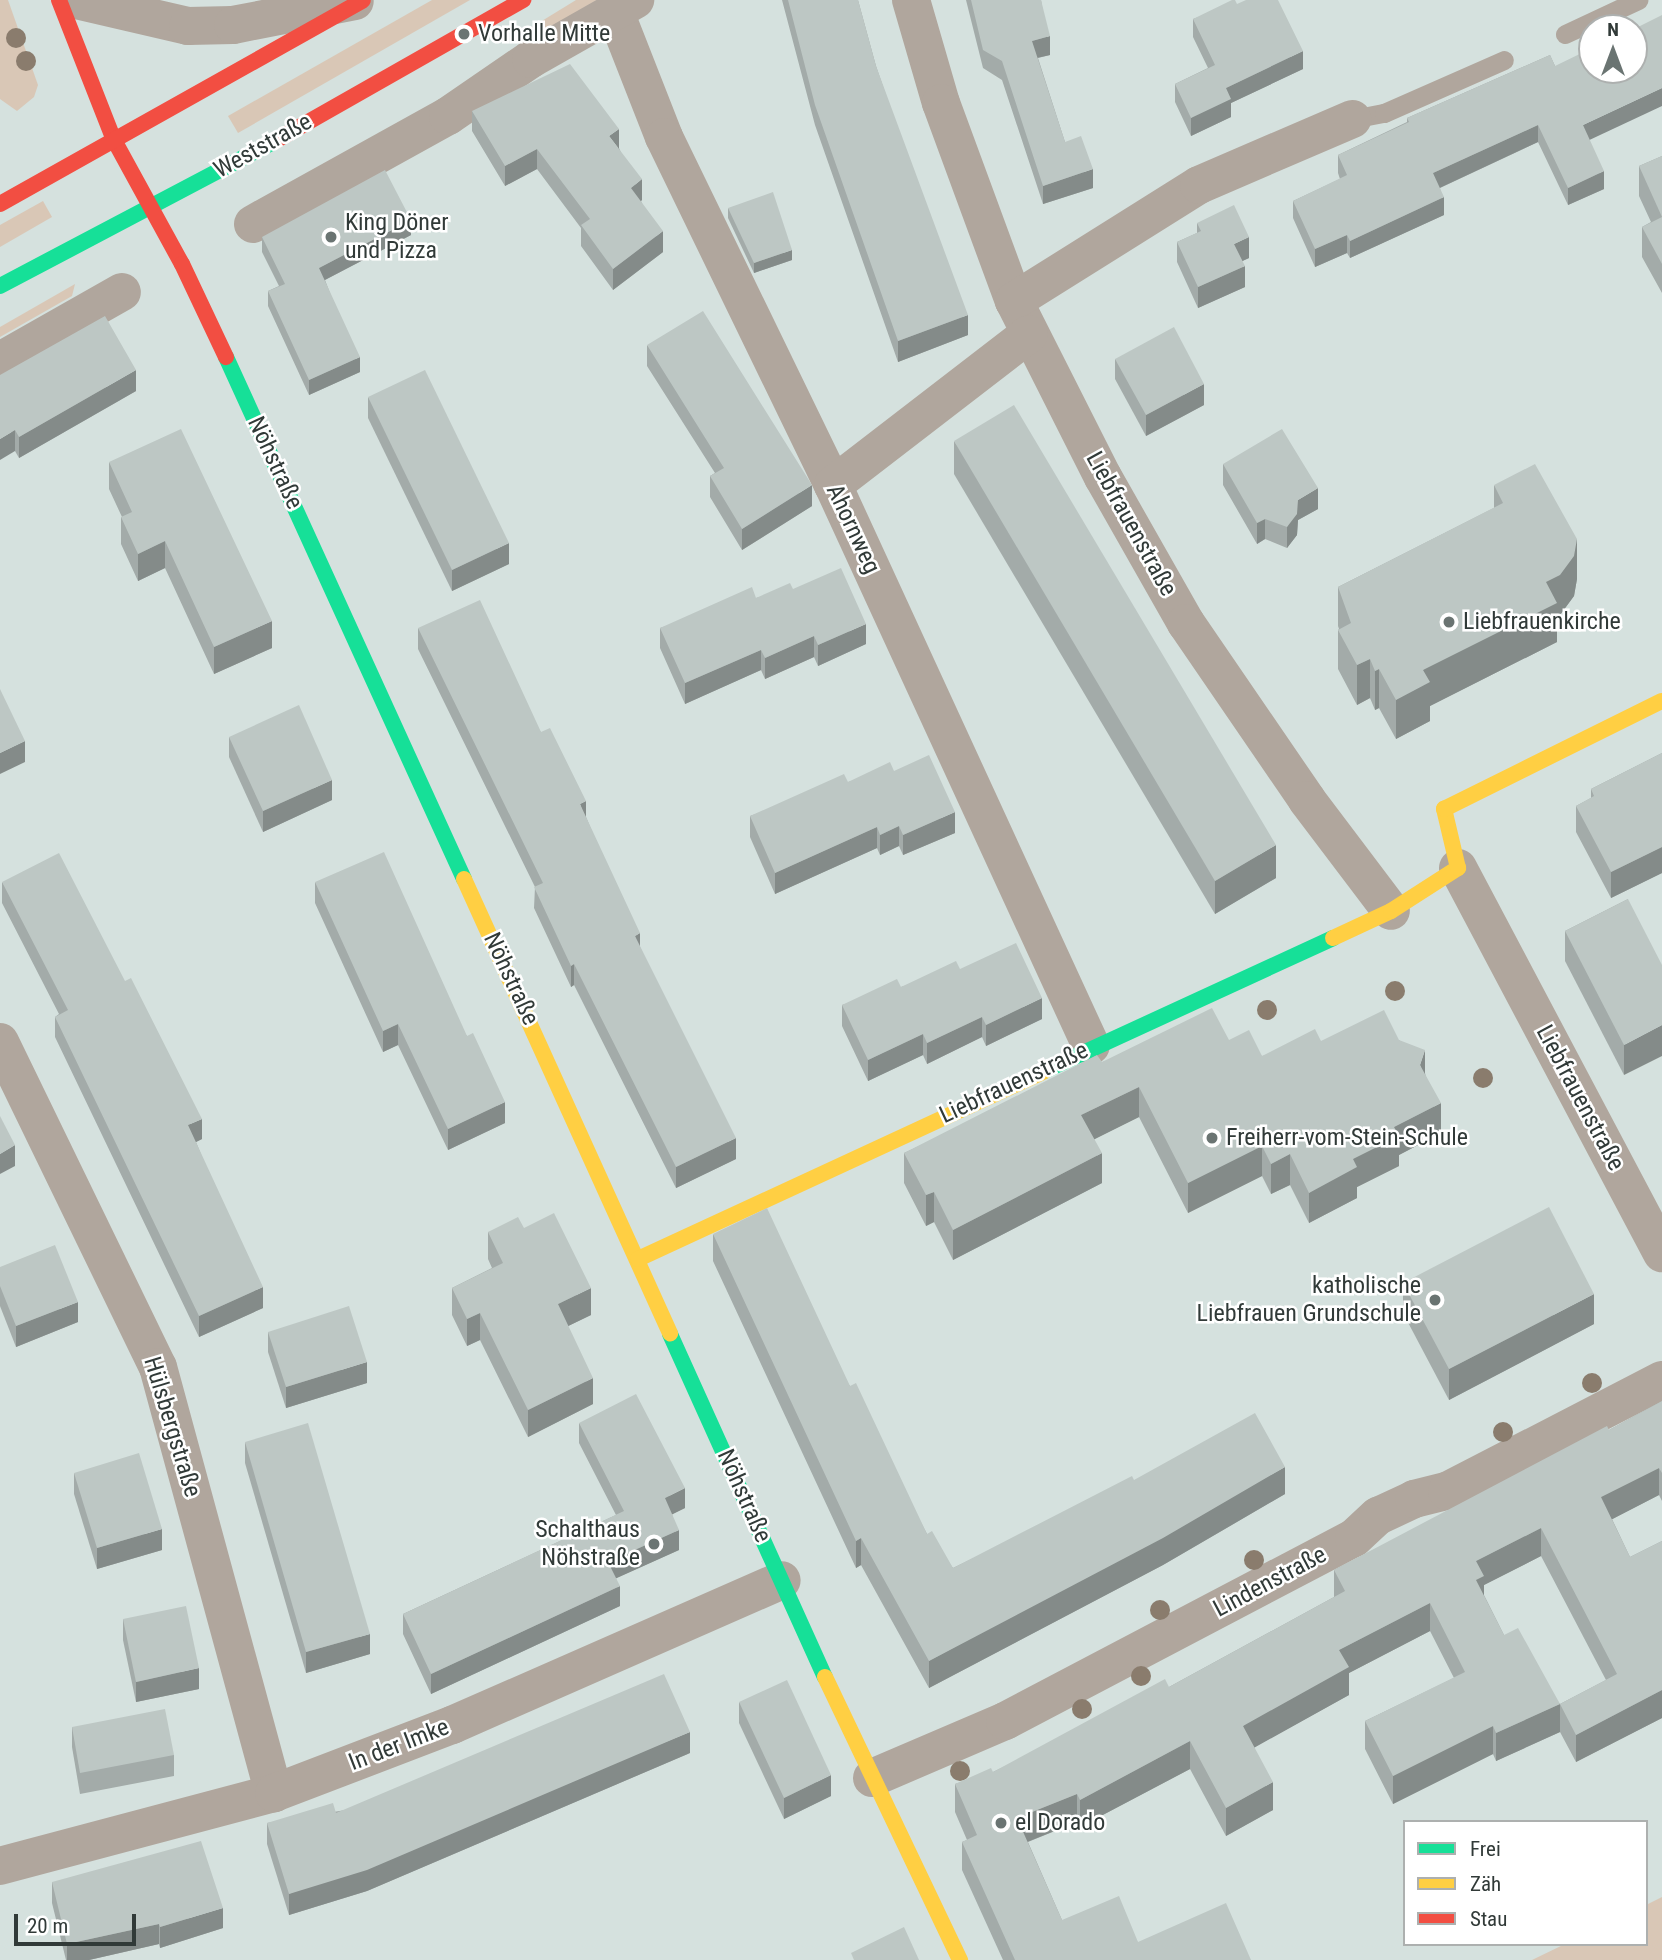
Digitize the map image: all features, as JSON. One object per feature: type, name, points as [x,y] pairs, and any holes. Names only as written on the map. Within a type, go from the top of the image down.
[{"type":"street","name":"Nöhstraße","points":[[59,0],[114,140],[152,205],[285,483],[872,1777],[960,1960]]},
{"type":"street","points":[[76,0],[188,26],[233,25],[361,0]]},
{"type":"street","points":[[0,204],[361,0]]},
{"type":"street","name":"Weststraße","points":[[0,286],[523,0]]},
{"type":"street","name":"Liebfrauenstraße","points":[[911,0],[940,103],[1022,317],[1186,623],[1307,800],[1391,911]]},
{"type":"street","points":[[253,224],[448,116],[531,59],[625,6]]},
{"type":"street","name":"Ahornweg","points":[[625,6],[664,137],[833,485],[1091,1046]]},
{"type":"street","points":[[833,485],[1022,317],[1199,185],[1352,119]]},
{"type":"street","points":[[0,361],[122,292]]},
{"type":"street","name":"Liebfrauenstraße","points":[[1662,701],[1444,809],[1458,868],[1662,1253]]},
{"type":"street","name":"Liebfrauenstraße","points":[[638,1259],[1091,1046],[1391,911],[1458,868]]},
{"type":"street","name":"Hülsbergstraße","points":[[0,1042],[158,1367],[274,1793]]},
{"type":"street","name":"Lindenstraße","points":[[872,1777],[1005,1721],[1354,1538],[1378,1516],[1414,1499],[1447,1491],[1662,1380]]},
{"type":"street","name":"In der Imke","points":[[0,1866],[274,1793],[453,1726],[782,1580]]},
{"type":"lane","points":[[1565,34],[1638,0]]},
{"type":"lane","points":[[1352,119],[1384,113],[1504,60]]},
{"type":"shaded area","points":[[0,0],[8,0],[38,85],[34,97],[17,111],[0,99]]},
{"type":"shaded area","points":[[432,0],[470,0],[238,133],[228,116]]},
{"type":"shaded area","points":[[576,0],[597,0],[524,44],[519,35]]},
{"type":"shaded area","points":[[43,201],[52,217],[0,247],[0,225]]},
{"type":"shaded area","points":[[75,284],[72,296],[0,337],[0,327]]},
{"type":"shaded area","points":[[1662,1897],[1662,1960],[1532,1960],[1561,1946],[1648,1946],[1648,1904]]},
{"type":"building","points":[[788,0],[858,0],[876,66],[968,315],[898,341],[815,105]]},
{"type":"building","points":[[971,0],[1041,0],[1050,36],[1032,41],[1065,142],[1081,136],[1093,169],[1043,186],[1002,61],[983,50]]},
{"type":"building","points":[[1232,0],[1237,4],[1246,0],[1278,0],[1303,51],[1226,88],[1231,99],[1191,118],[1175,84],[1215,65],[1193,19]]},
{"type":"building","points":[[1662,15],[1662,88],[1583,125],[1604,171],[1568,188],[1538,125],[1433,173],[1444,197],[1350,241],[1347,235],[1315,249],[1293,201],[1347,175],[1338,155],[1409,122],[1407,118],[1550,55],[1555,66],[1578,55],[1578,84],[1648,84],[1648,22]]},
{"type":"building","points":[[570,64],[619,129],[609,136],[642,179],[631,188],[663,231],[613,269],[581,225],[590,219],[537,149],[505,166],[472,111]]},
{"type":"building","points":[[1662,156],[1662,217],[1639,166]]},
{"type":"building","points":[[385,170],[411,220],[319,268],[360,357],[309,380],[268,291],[285,284],[262,237]]},
{"type":"building","points":[[773,192],[792,250],[754,263],[728,208]]},
{"type":"building","points":[[1234,205],[1249,237],[1234,244],[1245,266],[1198,287],[1177,242],[1201,231],[1197,223]]},
{"type":"building","points":[[1662,217],[1662,264],[1642,227]]},
{"type":"building","points":[[703,311],[812,485],[742,529],[710,476],[724,468],[647,345]]},
{"type":"building","points":[[105,316],[136,370],[19,437],[15,430],[0,439],[0,375]]},
{"type":"building","points":[[1174,327],[1204,384],[1146,415],[1115,359]]},
{"type":"building","points":[[425,370],[509,543],[452,570],[368,397]]},
{"type":"building","points":[[1014,405],[1276,845],[1215,881],[954,441]]},
{"type":"building","points":[[181,429],[272,621],[214,647],[165,541],[138,554],[121,517],[132,512],[109,462]]},
{"type":"building","points":[[1282,429],[1318,488],[1298,500],[1297,514],[1287,527],[1265,519],[1257,523],[1223,464]]},
{"type":"building","name":"Liebfrauenkirche","points":[[1535,464],[1577,539],[1574,556],[1560,575],[1546,582],[1557,603],[1423,670],[1430,682],[1396,700],[1379,669],[1375,671],[1370,659],[1357,665],[1338,630],[1351,623],[1338,587],[1503,503],[1494,485]]},
{"type":"building","points":[[841,568],[866,624],[818,645],[814,636],[765,658],[761,650],[685,683],[660,628],[752,587],[756,598],[790,583],[793,589]]},
{"type":"building","points":[[480,600],[541,732],[550,728],[586,801],[580,804],[640,933],[635,936],[736,1138],[676,1167],[574,964],[571,966],[534,887],[543,883],[418,628]]},
{"type":"building","points":[[0,689],[25,741],[0,753]]},
{"type":"building","points":[[299,705],[332,780],[263,811],[229,737]]},
{"type":"building","points":[[1662,753],[1662,847],[1611,872],[1576,806],[1594,796],[1591,789]]},
{"type":"building","points":[[929,755],[955,812],[903,835],[899,826],[880,835],[877,827],[775,873],[750,816],[844,774],[848,782],[890,762],[894,771]]},
{"type":"building","points":[[384,852],[467,1036],[473,1033],[505,1102],[448,1129],[398,1024],[383,1031],[315,882]]},
{"type":"building","points":[[59,853],[125,981],[131,978],[202,1119],[188,1125],[263,1287],[199,1316],[55,1017],[68,1010],[2,882]]},
{"type":"building","points":[[1628,899],[1662,965],[1662,1025],[1624,1045],[1565,931]]},
{"type":"building","points":[[1016,943],[1042,998],[986,1025],[982,1017],[927,1043],[923,1034],[868,1060],[842,1005],[897,979],[901,987],[956,961],[960,969]]},
{"type":"building","points":[[1212,1008],[1229,1040],[1249,1030],[1262,1056],[1315,1029],[1321,1041],[1384,1010],[1399,1040],[1425,1050],[1420,1065],[1441,1103],[1394,1127],[1399,1136],[1353,1159],[1357,1167],[1309,1193],[1290,1154],[1271,1164],[1262,1146],[1188,1183],[1139,1087],[1081,1115],[1102,1153],[953,1230],[934,1192],[926,1195],[904,1153],[1097,1055],[1102,1062]]},
{"type":"building","points":[[0,1116],[15,1145],[0,1154]]},
{"type":"building","points":[[1549,1207],[1594,1294],[1449,1369],[1403,1283]]},
{"type":"building","points":[[767,1208],[850,1386],[856,1383],[927,1534],[932,1531],[953,1568],[1132,1476],[1134,1480],[1255,1413],[1285,1467],[1163,1538],[929,1661],[861,1538],[856,1541],[713,1234]]},
{"type":"building","points":[[554,1213],[591,1288],[558,1304],[593,1378],[528,1410],[480,1313],[467,1319],[452,1288],[503,1263],[488,1232],[518,1217],[524,1228]]},
{"type":"building","points":[[55,1245],[78,1302],[16,1326],[0,1286],[0,1267]]},
{"type":"building","points":[[349,1306],[367,1362],[286,1387],[268,1332]]},
{"type":"building","points":[[636,1394],[685,1488],[665,1498],[679,1530],[608,1562],[620,1586],[431,1674],[403,1614],[624,1511],[579,1423]]},
{"type":"building","points":[[1662,1401],[1662,1473],[1659,1468],[1601,1497],[1630,1557],[1662,1541],[1662,1690],[1576,1735],[1560,1704],[1496,1733],[1493,1726],[1393,1776],[1365,1721],[1465,1672],[1430,1603],[1339,1650],[1349,1667],[1243,1726],[1273,1782],[1226,1808],[1190,1741],[1080,1800],[1077,1794],[1017,1818],[1062,1920],[1119,1896],[1138,1942],[1226,1903],[1251,1960],[1015,1960],[962,1842],[977,1835],[955,1784],[991,1768],[993,1772],[1165,1679],[1169,1687],[1345,1591],[1334,1570],[1607,1426],[1609,1430]],"holes":[[[1541,1528],[1617,1674],[1560,1704],[1518,1628],[1504,1635],[1476,1580],[1484,1576],[1476,1561]]]},
{"type":"building","points":[[308,1423],[370,1634],[306,1652],[245,1442]]},
{"type":"building","points":[[139,1453],[162,1529],[97,1548],[74,1473]]},
{"type":"building","points":[[186,1606],[199,1668],[136,1682],[123,1619]]},
{"type":"building","points":[[664,1674],[690,1732],[367,1870],[289,1894],[267,1823],[333,1803],[336,1813]]},
{"type":"building","points":[[787,1680],[831,1775],[784,1798],[739,1702]]},
{"type":"building","points":[[165,1709],[174,1755],[80,1773],[72,1727]]},
{"type":"building","points":[[201,1841],[223,1908],[160,1927],[159,1924],[67,1944],[52,1882]]},
{"type":"building","points":[[904,1927],[919,1960],[854,1960],[851,1953]]},
{"type":"traffic: fast","points":[[0,286],[273,142]]},
{"type":"traffic: fast","points":[[226,357],[464,879]]},
{"type":"traffic: fast","points":[[1044,1071],[1333,938]]},
{"type":"traffic: fast","points":[[670,1334],[825,1677]]},
{"type":"traffic: slow","points":[[1333,938],[1391,911],[1458,868],[1444,809],[1662,701]]},
{"type":"traffic: slow","points":[[464,879],[670,1334]]},
{"type":"traffic: slow","points":[[638,1259],[1044,1071]]},
{"type":"traffic: slow","points":[[825,1677],[960,1960]]},
{"type":"traffic: jam","points":[[59,0],[114,140],[182,264],[226,357]]},
{"type":"traffic: jam","points":[[0,204],[363,0]]},
{"type":"traffic: jam","points":[[273,142],[523,0]]},
{"type":"place","name":"Vorhalle Mitte","points":[[464,34]]},
{"type":"place","name":"King Döner und Pizza","points":[[331,237]]},
{"type":"place","name":"Liebfrauenkirche","points":[[1449,622]]},
{"type":"place","name":"Freiherr-vom-Stein-Schule","points":[[1212,1138]]},
{"type":"place","name":"katholische Liebfrauen Grundschule","points":[[1435,1300]]},
{"type":"place","name":"Schalthaus Nöhstraße","points":[[654,1544]]},
{"type":"place","name":"el Dorado","points":[[1001,1823]]}]
